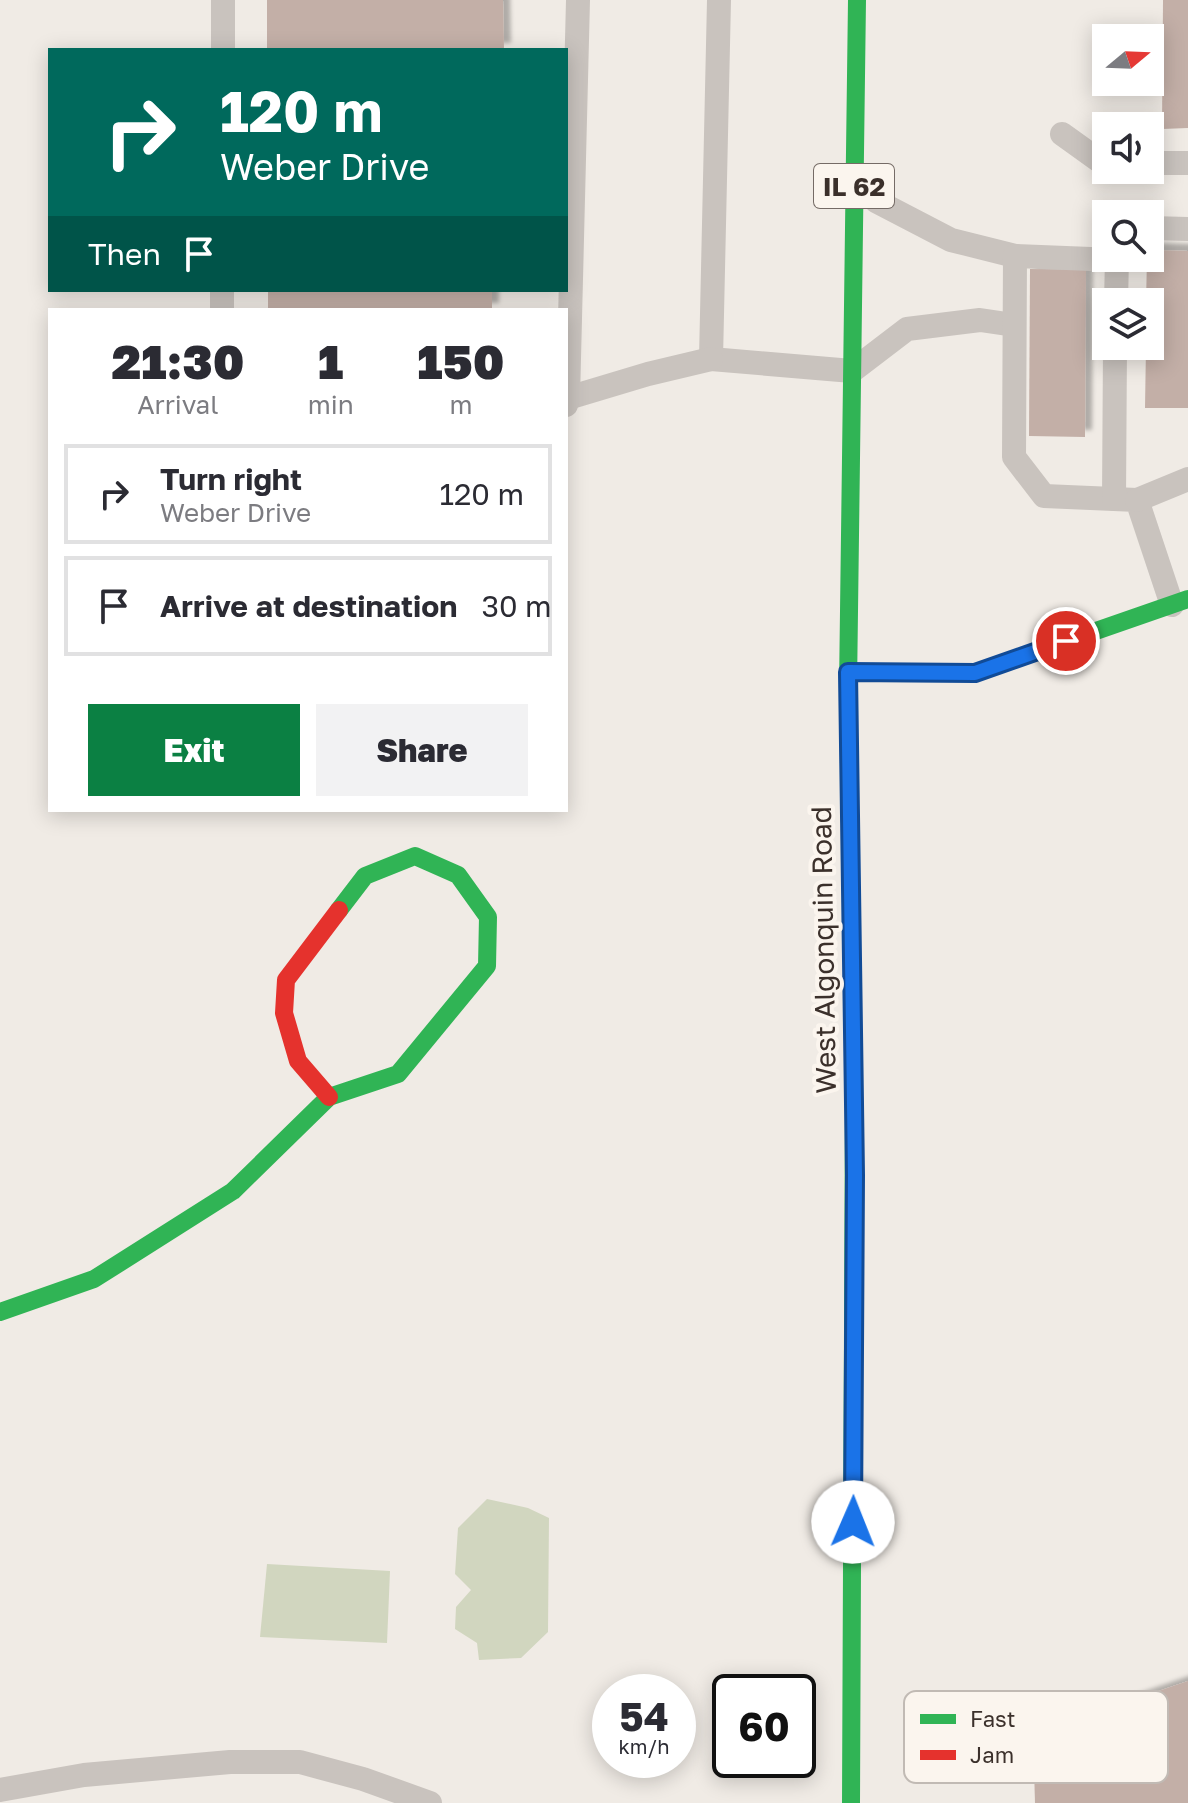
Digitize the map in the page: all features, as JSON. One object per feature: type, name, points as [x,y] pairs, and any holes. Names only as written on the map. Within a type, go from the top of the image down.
[{"type":"main road","name":"West Algonquin Road","points":[[851,1803],[855,1175],[848,672],[857,0]]},
{"type":"main road","points":[[848,672],[975,673],[1180,602]]},
{"type":"main road","points":[[0,1312],[94,1279],[233,1191],[329,1097],[398,1074],[487,966],[488,917],[458,875],[415,856],[365,876],[286,980],[284,1013],[298,1061],[329,1097]]},
{"type":"lane","points":[[223,0],[223,48]]},
{"type":"lane","points":[[568,365],[578,0]]},
{"type":"lane","points":[[711,359],[719,0]]},
{"type":"lane","points":[[1062,134],[1092,156]]},
{"type":"lane","points":[[1164,163],[1188,163]]},
{"type":"lane","points":[[854,174],[876,201],[951,240],[1015,256],[1092,258]]},
{"type":"lane","points":[[1164,228],[1188,229]]},
{"type":"lane","points":[[1015,256],[1014,457],[1044,496],[1125,499],[1188,479]]},
{"type":"lane","points":[[568,401],[648,374],[711,359],[852,371],[907,329],[980,320],[1014,325]]},
{"type":"lane","points":[[1116,360],[1125,499],[1180,602]]},
{"type":"lane","points":[[0,1790],[84,1775],[230,1762],[300,1762],[363,1779],[430,1803]]},
{"type":"green space","points":[[487,1499],[528,1508],[549,1518],[548,1632],[521,1658],[479,1660],[477,1643],[455,1629],[456,1607],[471,1590],[455,1574],[458,1528]]},
{"type":"green space","points":[[267,1564],[390,1571],[387,1643],[260,1637]]},
{"type":"building","points":[[267,0],[503,0],[504,48],[267,48]]},
{"type":"building","points":[[1163,0],[1188,0],[1188,128],[1164,129]]},
{"type":"building","points":[[1164,250],[1188,251],[1188,408],[1145,408],[1146,360],[1164,360],[1164,288],[1146,288],[1147,272],[1164,272]]},
{"type":"building","points":[[1030,269],[1086,270],[1085,437],[1029,436]]},
{"type":"building","points":[[268,292],[492,292],[492,308],[268,308]]},
{"type":"building","points":[[1188,1681],[1188,1803],[1035,1803],[1034,1783],[1168,1783],[1168,1691],[1159,1691]]},
{"type":"traffic: fast","points":[[848,688],[857,0]]},
{"type":"traffic: fast","points":[[848,672],[975,673],[1188,599]]},
{"type":"traffic: fast","points":[[0,1312],[94,1279],[233,1191],[329,1097],[398,1074],[487,966],[488,917],[458,875],[415,856],[365,876],[339,910]]},
{"type":"traffic: fast","points":[[851,1803],[854,1095]]},
{"type":"traffic: jam","points":[[848,688],[854,1095]]},
{"type":"traffic: jam","points":[[329,1097],[298,1061],[284,1013],[286,980],[339,910]]},
{"type":"route","points":[[853,1522],[855,1175],[848,672],[975,673],[1066,641]]}]
